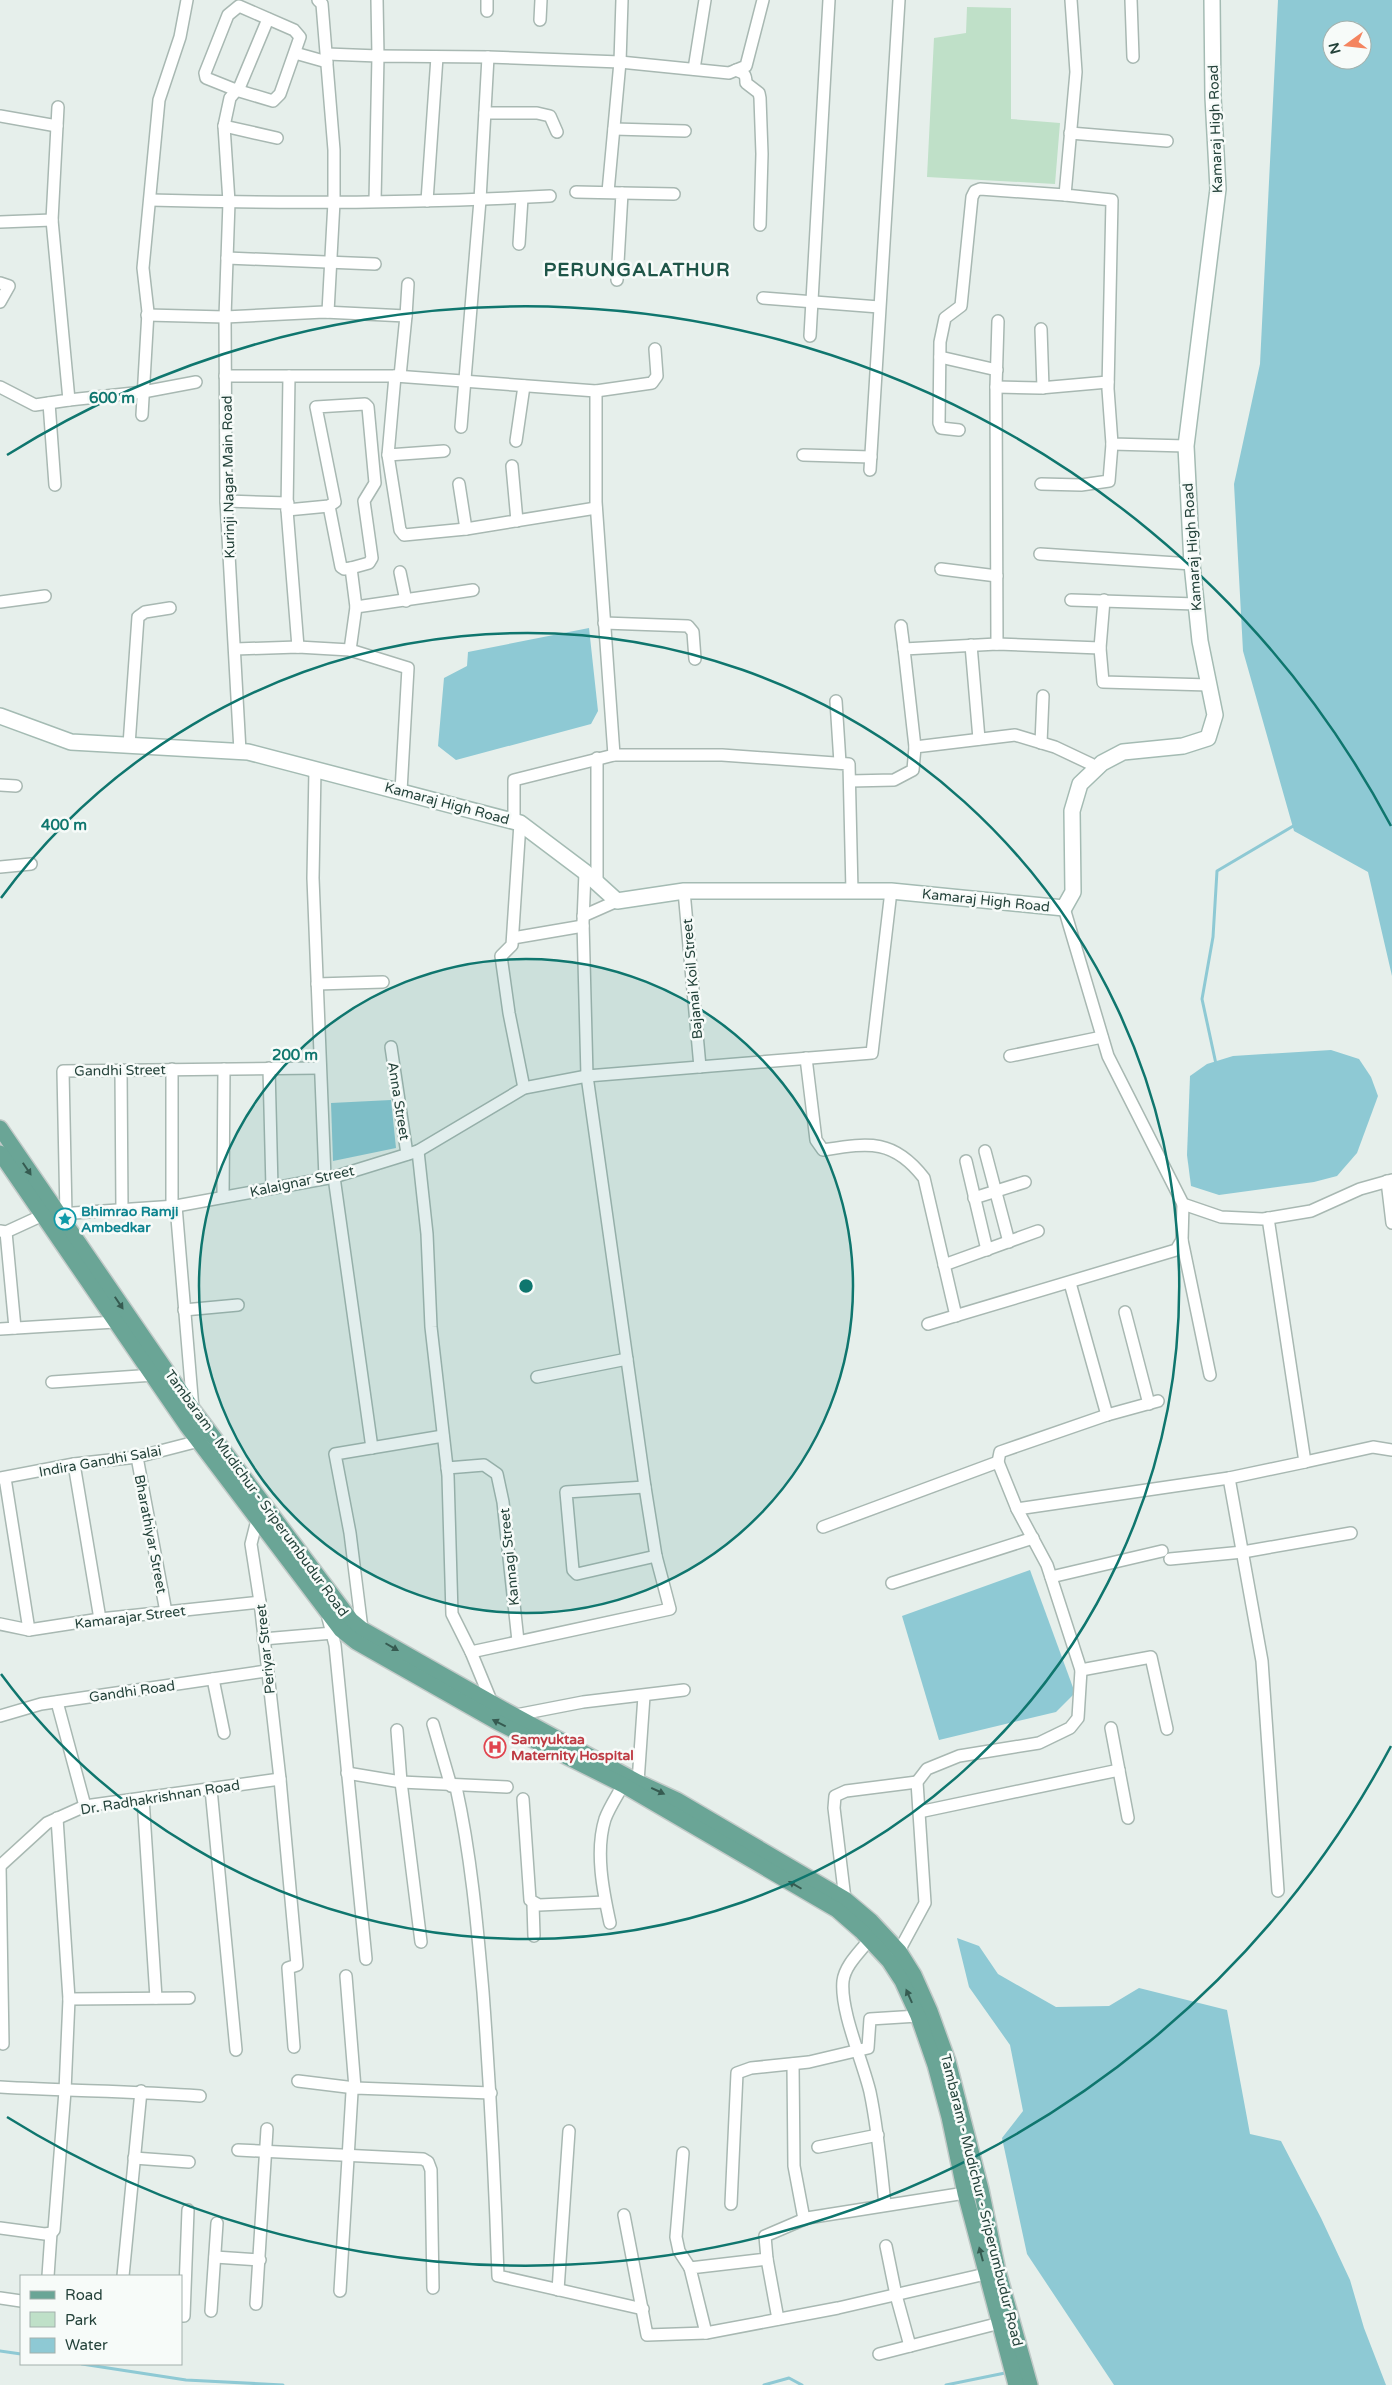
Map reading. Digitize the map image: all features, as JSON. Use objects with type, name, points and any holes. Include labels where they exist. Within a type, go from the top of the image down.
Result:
[{"type":"main road","name":"Tambaram - Mudichur - Sriperumbudur Road","points":[[0,1128],[62,1215],[194,1411],[205,1438]]},
{"type":"main road","name":"Tambaram - Mudichur - Sriperumbudur Road","points":[[1,1155],[115,1322],[154,1375],[205,1438],[262,1514],[351,1620],[362,1629],[516,1716],[631,1784],[837,1910],[869,1940],[894,1956],[914,1975],[930,2010],[948,2061],[981,2189],[1000,2323],[1030,2385]]},
{"type":"main road","points":[[43,1215],[62,1215]]},
{"type":"main road","name":"Tambaram - Mudichur - Sriperumbudur Road","points":[[262,1514],[326,1612],[341,1630],[356,1642],[497,1722],[631,1784],[677,1800],[845,1899],[871,1921],[894,1956],[902,1981],[918,2016],[935,2066],[949,2117],[965,2193],[992,2273],[1016,2358],[1016,2385]]},
{"type":"main road","points":[[1008,2385],[1016,2358]]},
{"type":"main road","points":[[1016,2358],[1038,2385]]},
{"type":"street","points":[[142,415],[147,315],[143,268],[160,100],[180,37],[187,0]]},
{"type":"street","points":[[318,0],[322,4],[334,150],[334,202],[328,312]]},
{"type":"street","points":[[375,201],[378,56],[377,0]]},
{"type":"street","points":[[540,20],[541,0]]},
{"type":"street","points":[[608,192],[620,62],[622,0]]},
{"type":"street","points":[[694,69],[705,0]]},
{"type":"street","points":[[295,53],[327,58],[378,56],[488,57],[620,62],[729,72],[746,66],[763,0]]},
{"type":"street","points":[[810,336],[829,0]]},
{"type":"street","points":[[870,470],[899,0]]},
{"type":"street","points":[[1064,195],[1076,72],[1071,0]]},
{"type":"street","points":[[1131,0],[1133,57]]},
{"type":"street","name":"Kamaraj High Road","points":[[0,716],[71,742],[240,751],[517,822],[585,872],[617,901],[684,891],[891,891],[1064,908],[1073,892],[1072,811],[1080,784],[1102,763],[1123,752],[1184,746],[1208,738],[1215,715],[1200,641],[1196,604],[1186,446],[1218,189],[1213,97],[1212,0]]},
{"type":"street","points":[[238,6],[268,19],[298,33],[299,43],[277,99],[273,101],[266,100],[209,80],[205,73],[228,15],[238,6]]},
{"type":"street","name":"Kurinji Nagar Main Road","points":[[240,751],[226,501],[225,317],[229,202],[224,126],[230,98],[240,86],[268,19]]},
{"type":"street","points":[[427,201],[437,57]]},
{"type":"street","points":[[461,427],[480,200],[488,57]]},
{"type":"street","points":[[736,70],[744,72],[746,83],[758,93],[760,98],[762,154],[760,225]]},
{"type":"street","points":[[58,107],[52,220],[69,400]]},
{"type":"street","points":[[485,113],[537,113],[550,116],[557,132]]},
{"type":"street","points":[[0,116],[57,126]]},
{"type":"street","points":[[224,126],[277,138]]},
{"type":"street","points":[[614,129],[685,131]]},
{"type":"street","points":[[1070,134],[1167,141]]},
{"type":"street","points":[[959,430],[946,430],[941,428],[939,423],[940,357],[945,318],[961,306],[972,197],[976,191],[985,189],[1112,200],[1108,382],[1112,444],[1109,481],[1081,485],[1041,484]]},
{"type":"street","points":[[576,192],[674,194]]},
{"type":"street","points":[[617,280],[622,193]]},
{"type":"street","points":[[150,200],[334,202],[480,200],[550,196]]},
{"type":"street","points":[[519,244],[522,198]]},
{"type":"street","points":[[0,222],[52,220]]},
{"type":"street","points":[[227,258],[374,264]]},
{"type":"street","points":[[0,282],[9,286],[0,302]]},
{"type":"street","points":[[408,284],[406,316],[388,455],[402,533],[406,536],[466,530],[596,508]]},
{"type":"street","points":[[763,298],[879,306]]},
{"type":"street","points":[[147,315],[225,317],[328,312],[406,316]]},
{"type":"street","points":[[997,644],[996,387],[998,322]]},
{"type":"street","points":[[1041,329],[1043,388]]},
{"type":"street","points":[[225,376],[398,376],[596,391],[652,383],[656,376],[656,349]]},
{"type":"street","points":[[940,357],[997,370]]},
{"type":"street","points":[[289,376],[288,506],[298,647]]},
{"type":"street","points":[[0,387],[35,405],[143,392],[196,382]]},
{"type":"street","points":[[996,387],[1043,388],[1108,382]]},
{"type":"street","points":[[516,441],[524,386]]},
{"type":"street","points":[[596,391],[596,508],[614,755]]},
{"type":"street","points":[[49,403],[55,485]]},
{"type":"street","points":[[226,501],[288,506],[329,506],[335,502],[315,410],[319,406],[365,404],[368,407],[375,483],[366,494],[364,509],[372,558],[368,563],[351,568],[344,569],[341,567],[329,506]]},
{"type":"street","points":[[1112,444],[1186,446]]},
{"type":"street","points":[[388,455],[444,451]]},
{"type":"street","points":[[803,455],[871,458]]},
{"type":"street","points":[[512,466],[517,520]]},
{"type":"street","points":[[459,484],[466,530]]},
{"type":"street","points":[[1040,554],[1192,564]]},
{"type":"street","points":[[350,650],[356,607],[351,568]]},
{"type":"street","points":[[941,569],[997,576]]},
{"type":"street","points":[[400,572],[406,601]]},
{"type":"street","points":[[356,607],[473,590]]},
{"type":"street","points":[[0,602],[45,596]]},
{"type":"street","points":[[1071,600],[1196,604]]},
{"type":"street","points":[[1104,600],[1100,648],[1103,682],[1208,685]]},
{"type":"street","points":[[129,745],[138,617],[145,612],[170,608]]},
{"type":"street","points":[[604,623],[688,626],[694,632],[695,659]]},
{"type":"street","points":[[850,781],[894,780],[913,770],[915,747],[901,626]]},
{"type":"street","points":[[904,649],[997,644],[1100,648]]},
{"type":"street","points":[[971,645],[980,738]]},
{"type":"street","points":[[235,649],[298,647],[350,650],[408,668],[401,791]]},
{"type":"street","points":[[1041,743],[1043,696]]},
{"type":"street","points":[[836,702],[840,763]]},
{"type":"street","points":[[915,747],[1015,735],[1041,743],[1091,764],[1095,769]]},
{"type":"street","points":[[524,1088],[509,1013],[501,956],[512,945],[513,938],[517,822],[514,780],[614,755],[722,755],[849,764],[852,891]]},
{"type":"street","points":[[597,758],[597,882]]},
{"type":"street","points":[[315,769],[313,878],[320,1068],[329,1178],[372,1448]]},
{"type":"street","points":[[0,785],[16,786]]},
{"type":"street","points":[[0,867],[31,864]]},
{"type":"street","points":[[471,1652],[670,1609],[656,1556],[644,1487],[628,1359],[587,1076],[583,921],[585,872]]},
{"type":"street","name":"Bajanai Koil Street","points":[[684,891],[700,1067]]},
{"type":"street","name":"Kalaignar Street","points":[[62,1215],[174,1206],[329,1178],[413,1152],[524,1088],[587,1076],[872,1053],[891,891]]},
{"type":"street","points":[[513,938],[583,921],[617,901]]},
{"type":"street","points":[[1064,908],[1108,1056],[1183,1204],[1182,1240],[1210,1376]]},
{"type":"street","points":[[317,984],[383,982]]},
{"type":"street","points":[[1010,1056],[1102,1037]]},
{"type":"street","name":"Anna Street","points":[[391,1047],[413,1152],[427,1234],[431,1327],[447,1468],[452,1614],[471,1652],[492,1703]]},
{"type":"street","points":[[806,1058],[816,1140],[819,1147],[823,1150],[860,1144],[876,1145],[911,1161],[924,1178],[956,1316]]},
{"type":"street","points":[[269,1068],[272,1188]]},
{"type":"street","name":"Gandhi Street","points":[[62,1215],[63,1071],[320,1068]]},
{"type":"street","points":[[172,1069],[174,1206],[194,1411]]},
{"type":"street","points":[[223,1197],[224,1069]]},
{"type":"street","points":[[121,1070],[122,1210]]},
{"type":"street","points":[[986,1151],[1009,1242]]},
{"type":"street","points":[[966,1161],[987,1250]]},
{"type":"street","points":[[1183,1204],[1221,1217],[1268,1218],[1311,1211],[1360,1189],[1389,1180],[1392,1223]]},
{"type":"street","points":[[974,1198],[1025,1182]]},
{"type":"street","points":[[15,1328],[3,1231],[43,1215]]},
{"type":"street","points":[[1268,1218],[1304,1462]]},
{"type":"street","points":[[944,1265],[1038,1231]]},
{"type":"street","points":[[928,1324],[1176,1250],[1182,1240]]},
{"type":"street","points":[[1070,1283],[1107,1415]]},
{"type":"street","points":[[184,1310],[238,1306]]},
{"type":"street","points":[[845,1899],[834,1808],[835,1796],[846,1791],[916,1782],[927,1769],[959,1756],[1039,1743],[1070,1728],[1078,1718],[1081,1670],[1050,1577],[1033,1538],[1017,1509],[998,1462],[1000,1452],[1107,1415],[1154,1403],[1125,1312]]},
{"type":"street","points":[[0,1329],[115,1322]]},
{"type":"street","points":[[537,1377],[628,1359]]},
{"type":"street","points":[[52,1382],[154,1375]]},
{"type":"street","points":[[362,1629],[350,1533],[335,1454],[443,1436]]},
{"type":"street","name":"Indira Gandhi Salai","points":[[2,1478],[74,1464],[137,1457],[205,1438]]},
{"type":"street","points":[[1017,1509],[1229,1478],[1373,1447],[1392,1450]]},
{"type":"street","name":"Bharathiyar Street","points":[[137,1457],[166,1612]]},
{"type":"street","points":[[823,1527],[998,1462]]},
{"type":"street","points":[[74,1464],[100,1619]]},
{"type":"street","name":"Kannagi Street","points":[[447,1468],[484,1465],[497,1474],[503,1502],[518,1641]]},
{"type":"street","points":[[2,1478],[29,1630]]},
{"type":"street","points":[[1229,1478],[1262,1662],[1278,1891]]},
{"type":"street","points":[[644,1487],[566,1492],[573,1570],[577,1574],[656,1556]]},
{"type":"street","name":"Periyar Street","points":[[262,1514],[251,1544],[260,1602],[266,1671],[280,1779],[297,1965],[288,1968],[294,2047]]},
{"type":"street","points":[[1050,1577],[1166,1555],[1243,1552],[1351,1533]]},
{"type":"street","points":[[892,1583],[1033,1538]]},
{"type":"street","name":"Kamarajar Street","points":[[0,1624],[29,1630],[100,1619],[260,1602]]},
{"type":"street","points":[[326,1612],[333,1633],[366,1959]]},
{"type":"street","points":[[263,1639],[333,1633]]},
{"type":"street","points":[[1081,1670],[1151,1657],[1166,1729]]},
{"type":"street","name":"Gandhi Road","points":[[0,1716],[41,1704],[266,1671]]},
{"type":"street","points":[[213,1679],[224,1733]]},
{"type":"street","points":[[516,1716],[583,1702],[684,1690]]},
{"type":"street","points":[[610,1922],[605,1902],[601,1853],[605,1819],[631,1784],[644,1696]]},
{"type":"street","points":[[57,1702],[85,1806]]},
{"type":"street","points":[[433,1724],[466,1834],[474,1885],[491,2092],[498,2276],[643,2309]]},
{"type":"street","points":[[1111,1728],[1128,1818]]},
{"type":"street","points":[[397,1730],[401,1782],[421,1942]]},
{"type":"street","points":[[918,1812],[1119,1770]]},
{"type":"street","points":[[347,1773],[401,1782],[453,1786],[507,1787]]},
{"type":"street","name":"Dr. Radhakrishnan Road","points":[[0,1866],[47,1823],[85,1806],[280,1779]]},
{"type":"street","points":[[894,1956],[925,1903],[916,1782]]},
{"type":"street","points":[[211,1789],[236,2050]]},
{"type":"street","points":[[144,1798],[156,1998]]},
{"type":"street","points":[[523,1799],[527,1889],[533,1904],[534,1936]]},
{"type":"street","points":[[48,2275],[51,2234],[54,2230],[65,2091],[69,1999],[57,1818]]},
{"type":"street","points":[[0,1866],[3,2044]]},
{"type":"street","points":[[533,1904],[605,1902]]},
{"type":"street","points":[[869,1940],[850,1964],[843,1981],[845,2002],[870,2090],[878,2135],[885,2206]]},
{"type":"street","points":[[340,2291],[352,2092],[355,2088],[346,1976]]},
{"type":"street","points":[[69,1999],[189,1998]]},
{"type":"street","points":[[731,2204],[737,2073],[751,2068],[793,2064],[868,2048],[870,2019],[918,2016]]},
{"type":"street","points":[[793,2064],[794,2166],[804,2219]]},
{"type":"street","points":[[298,2081],[355,2088],[491,2092]]},
{"type":"street","points":[[0,2087],[65,2091],[140,2091],[200,2096]]},
{"type":"street","points":[[123,2275],[140,2091]]},
{"type":"street","points":[[256,2304],[268,2129]]},
{"type":"street","points":[[558,2290],[569,2131]]},
{"type":"street","points":[[818,2147],[878,2135]]},
{"type":"street","points":[[238,2150],[348,2154],[423,2159],[428,2162],[431,2170],[433,2288]]},
{"type":"street","points":[[683,2153],[676,2237],[679,2252],[690,2268],[706,2333]]},
{"type":"street","points":[[134,2158],[189,2162]]},
{"type":"street","points":[[778,2319],[767,2259],[765,2236],[804,2219],[965,2193]]},
{"type":"street","points":[[182,2316],[184,2316],[188,2210]]},
{"type":"street","points":[[624,2215],[647,2335],[706,2333],[896,2295],[992,2273]]},
{"type":"street","points":[[211,2310],[217,2223]]},
{"type":"street","points":[[0,2228],[51,2234]]},
{"type":"street","points":[[886,2246],[896,2295],[910,2346]]},
{"type":"street","points":[[215,2257],[260,2260]]},
{"type":"street","points":[[690,2268],[767,2259]]},
{"type":"street","points":[[0,2298],[20,2300]]},
{"type":"street","points":[[879,2354],[1000,2323]]},
{"type":"green space","points":[[967,7],[1011,8],[1011,119],[1060,123],[1055,184],[927,177],[934,38],[966,33]]},
{"type":"water","points":[[1278,0],[1392,0],[1392,976],[1368,872],[1294,831],[1243,651],[1234,484],[1260,364]]},
{"type":"water","points":[[589,628],[598,711],[591,724],[456,760],[438,746],[444,678],[467,666],[468,652]]},
{"type":"water","points":[[1331,1050],[1359,1059],[1371,1077],[1378,1096],[1357,1153],[1337,1176],[1314,1182],[1219,1195],[1191,1186],[1187,1155],[1190,1076],[1207,1064],[1233,1056]]},
{"type":"water","points":[[391,1100],[396,1148],[333,1161],[331,1103]]},
{"type":"water","points":[[1030,1570],[1075,1693],[1056,1712],[939,1740],[902,1616]]},
{"type":"water","points":[[957,1938],[979,1946],[998,1974],[1056,2007],[1109,2006],[1139,1988],[1227,2010],[1250,2134],[1281,2141],[1321,2218],[1350,2280],[1364,2328],[1386,2385],[1114,2385],[1027,2254],[1002,2138],[1023,2111],[1010,2045],[969,1987]]},
{"type":"waterway","points":[[1216,1064],[1202,999],[1213,937],[1217,871],[1295,825]]},
{"type":"waterway","points":[[0,2351],[20,2354]]},
{"type":"waterway","points":[[88,2365],[186,2380],[283,2385]]},
{"type":"waterway","points":[[946,2385],[1005,2373]]},
{"type":"waterway","points":[[764,2385],[789,2378],[802,2385]]},
{"type":"place","name":"Bhimrao Ramji Ambedkar","points":[[65,1219]]},
{"type":"place","name":"Samyuktaa Maternity Hospital","points":[[495,1747]]},
{"type":"district","name":"PERUNGALATHUR","points":[[637,269]]}]
